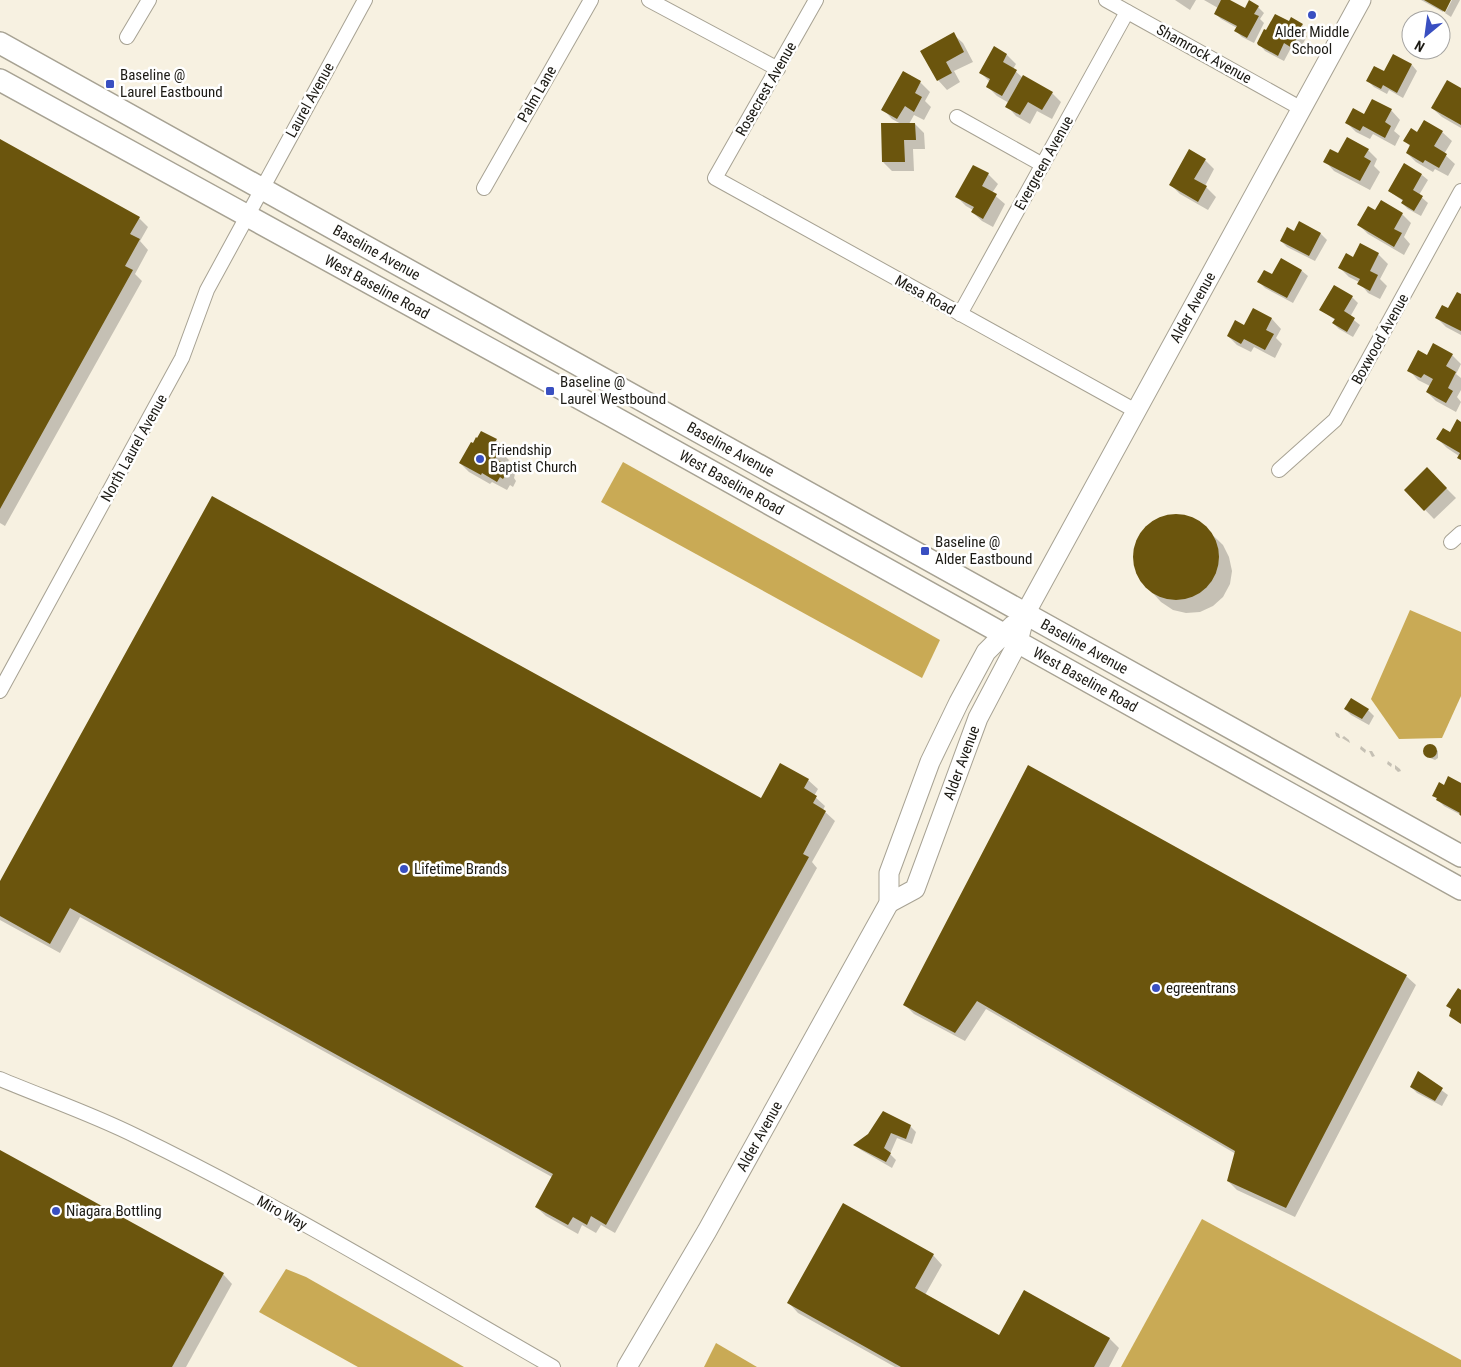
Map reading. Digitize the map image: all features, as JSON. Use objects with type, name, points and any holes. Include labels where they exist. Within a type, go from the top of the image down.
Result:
[{"type":"main road","name":"Alder Avenue","points":[[889,903],[915,889],[978,718],[1010,638],[1025,614],[1361,0]]},
{"type":"main road","name":"Baseline Avenue","points":[[0,43],[255,201],[1025,614],[1461,856]]},
{"type":"main road","name":"West Baseline Road","points":[[0,80],[255,201],[1010,638],[1461,890]]},
{"type":"main road","name":"Alder Avenue","points":[[628,1367],[707,1231],[889,903],[889,874],[930,762],[986,652],[1010,638]]},
{"type":"street","points":[[127,37],[149,0]]},
{"type":"street","name":"Laurel Avenue","points":[[255,201],[365,0]]},
{"type":"street","name":"Palm Lane","points":[[484,188],[591,0]]},
{"type":"street","points":[[649,0],[778,69]]},
{"type":"street","name":"Rosecrest Avenue","points":[[715,178],[816,0]]},
{"type":"street","name":"Shamrock Avenue","points":[[1106,0],[1302,108]]},
{"type":"street","name":"Evergreen Avenue","points":[[960,314],[1127,12]]},
{"type":"street","points":[[957,117],[1043,165]]},
{"type":"street","name":"Mesa Road","points":[[715,178],[1136,411]]},
{"type":"street","name":"Boxwood Avenue","points":[[1279,470],[1335,420],[1461,191]]},
{"type":"street","name":"North Laurel Avenue","points":[[0,692],[182,358],[207,290],[255,201]]},
{"type":"street","name":"Miro Way","points":[[0,1079],[101,1119],[169,1152],[295,1220],[553,1367]]},
{"type":"shaded area","points":[[623,462],[940,640],[922,678],[601,502]]},
{"type":"shaded area","points":[[1410,610],[1461,632],[1461,696],[1442,738],[1399,739],[1371,699]]},
{"type":"shaded area","points":[[1202,1219],[1461,1360],[1461,1367],[1121,1367]]},
{"type":"shaded area","points":[[286,1269],[306,1277],[464,1367],[358,1367],[259,1312]]},
{"type":"shaded area","points":[[716,1343],[757,1367],[704,1367]]},
{"type":"building","points":[[1221,0],[1230,0],[1245,8],[1249,0],[1259,6],[1254,14],[1259,16],[1247,38],[1234,31],[1237,26],[1214,14]]},
{"type":"building","points":[[1424,0],[1451,0],[1446,10],[1442,10]]},
{"type":"building","points":[[1275,14],[1289,21],[1291,17],[1303,24],[1292,48],[1284,43],[1278,56],[1257,43]]},
{"type":"building","points":[[954,32],[964,52],[946,62],[952,73],[937,81],[920,51]]},
{"type":"building","points":[[994,46],[1007,54],[1003,62],[1017,70],[1002,96],[986,87],[990,79],[979,73]]},
{"type":"building","points":[[1393,54],[1401,60],[1412,64],[1397,93],[1383,85],[1381,89],[1366,81],[1374,66],[1384,71]]},
{"type":"building","points":[[903,71],[921,81],[915,93],[922,97],[914,112],[905,106],[897,119],[881,110]]},
{"type":"building","points":[[1023,75],[1053,92],[1042,110],[1028,102],[1020,115],[1005,107]]},
{"type":"building","points":[[1447,80],[1461,88],[1461,125],[1431,108]]},
{"type":"building","points":[[1372,99],[1392,109],[1385,122],[1391,126],[1385,138],[1363,126],[1360,131],[1345,123],[1353,108],[1364,114]]},
{"type":"building","points":[[1424,120],[1443,131],[1434,146],[1447,154],[1439,168],[1425,160],[1423,163],[1406,153],[1410,145],[1403,141],[1411,128],[1417,132]]},
{"type":"building","points":[[881,123],[915,123],[916,140],[904,140],[905,162],[882,162]]},
{"type":"building","points":[[1347,137],[1369,149],[1364,157],[1371,161],[1360,181],[1323,162],[1330,149],[1338,153]]},
{"type":"building","points":[[0,139],[140,217],[130,234],[140,239],[125,266],[133,270],[0,509]]},
{"type":"building","points":[[1189,149],[1206,159],[1194,179],[1207,186],[1198,202],[1169,185]]},
{"type":"building","points":[[1404,163],[1422,174],[1413,190],[1423,196],[1414,211],[1401,203],[1403,200],[1388,191]]},
{"type":"building","points":[[973,165],[989,173],[982,186],[997,194],[983,219],[971,212],[974,207],[955,197]]},
{"type":"building","points":[[1381,200],[1403,213],[1394,229],[1402,233],[1394,247],[1357,225],[1368,206],[1375,210]]},
{"type":"building","points":[[1299,221],[1321,233],[1309,256],[1280,241],[1287,227],[1294,231]]},
{"type":"building","points":[[1360,243],[1379,253],[1370,271],[1378,275],[1370,291],[1357,284],[1360,279],[1338,268],[1346,253],[1353,257]]},
{"type":"building","points":[[1281,258],[1302,270],[1287,298],[1257,282],[1264,270],[1272,274]]},
{"type":"building","points":[[1334,285],[1353,296],[1344,311],[1355,318],[1347,332],[1332,323],[1335,319],[1319,310]]},
{"type":"building","points":[[1457,292],[1461,294],[1461,331],[1435,318],[1442,305],[1448,308]]},
{"type":"building","points":[[1253,308],[1272,318],[1266,330],[1274,334],[1265,350],[1244,339],[1241,344],[1227,336],[1235,320],[1244,325]]},
{"type":"building","points":[[1433,343],[1453,354],[1446,366],[1456,372],[1448,388],[1453,391],[1446,403],[1426,392],[1433,379],[1424,374],[1421,378],[1407,371],[1418,350],[1427,355]]},
{"type":"building","points":[[1457,419],[1461,422],[1461,460],[1457,458],[1460,453],[1436,439],[1443,428],[1450,432]]},
{"type":"building","points":[[481,431],[497,439],[491,449],[494,447],[500,450],[495,459],[507,464],[505,469],[508,471],[503,479],[500,477],[497,482],[459,463],[471,442],[473,443]]},
{"type":"building","points":[[1427,467],[1447,488],[1424,511],[1404,490]]},
{"type":"building","name":"Lifetime Brands","points":[[212,496],[761,798],[780,763],[809,779],[804,788],[817,796],[813,803],[826,811],[803,854],[809,857],[606,1225],[591,1216],[587,1225],[573,1217],[568,1225],[535,1207],[553,1174],[70,908],[50,944],[0,916],[0,881]]},
{"type":"building","points":[[1168,514],[1184,514],[1193,517],[1207,526],[1216,540],[1219,557],[1216,574],[1207,588],[1193,597],[1184,600],[1168,600],[1152,593],[1140,581],[1133,565],[1133,549],[1140,533],[1152,521]]},
{"type":"building","points":[[1351,698],[1369,709],[1362,719],[1344,709]]},
{"type":"building","points":[[1430,744],[1435,746],[1437,751],[1435,756],[1430,758],[1425,756],[1423,751],[1425,746]]},
{"type":"building","name":"egreentrans","points":[[1028,765],[1407,975],[1286,1208],[1227,1181],[1235,1151],[977,1001],[955,1033],[903,1005]]},
{"type":"building","points":[[1448,776],[1461,783],[1461,816],[1460,813],[1432,796],[1439,782],[1444,785]]},
{"type":"building","points":[[1458,988],[1461,990],[1461,1024],[1449,1016],[1451,1009],[1446,1006]]},
{"type":"building","points":[[1418,1071],[1443,1088],[1435,1101],[1410,1087]]},
{"type":"building","points":[[883,1111],[911,1125],[906,1139],[891,1133],[884,1148],[891,1153],[886,1162],[853,1145],[868,1134]]},
{"type":"building","name":"Niagara Bottling","points":[[0,1150],[224,1273],[172,1367],[0,1367]]},
{"type":"building","points":[[843,1203],[934,1254],[915,1288],[999,1335],[1024,1290],[1110,1338],[1094,1367],[901,1367],[787,1303]]},
{"type":"place","name":"Alder Middle School","points":[[1312,15]]},
{"type":"place","name":"Baseline @ Laurel Eastbound","points":[[110,84]]},
{"type":"place","name":"Baseline @ Laurel Westbound","points":[[550,391]]},
{"type":"place","name":"Friendship Baptist Church","points":[[480,459]]},
{"type":"place","name":"Baseline @ Alder Eastbound","points":[[925,551]]},
{"type":"place","name":"Lifetime Brands","points":[[404,869]]},
{"type":"place","name":"egreentrans","points":[[1156,988]]},
{"type":"place","name":"Niagara Bottling","points":[[56,1211]]}]
